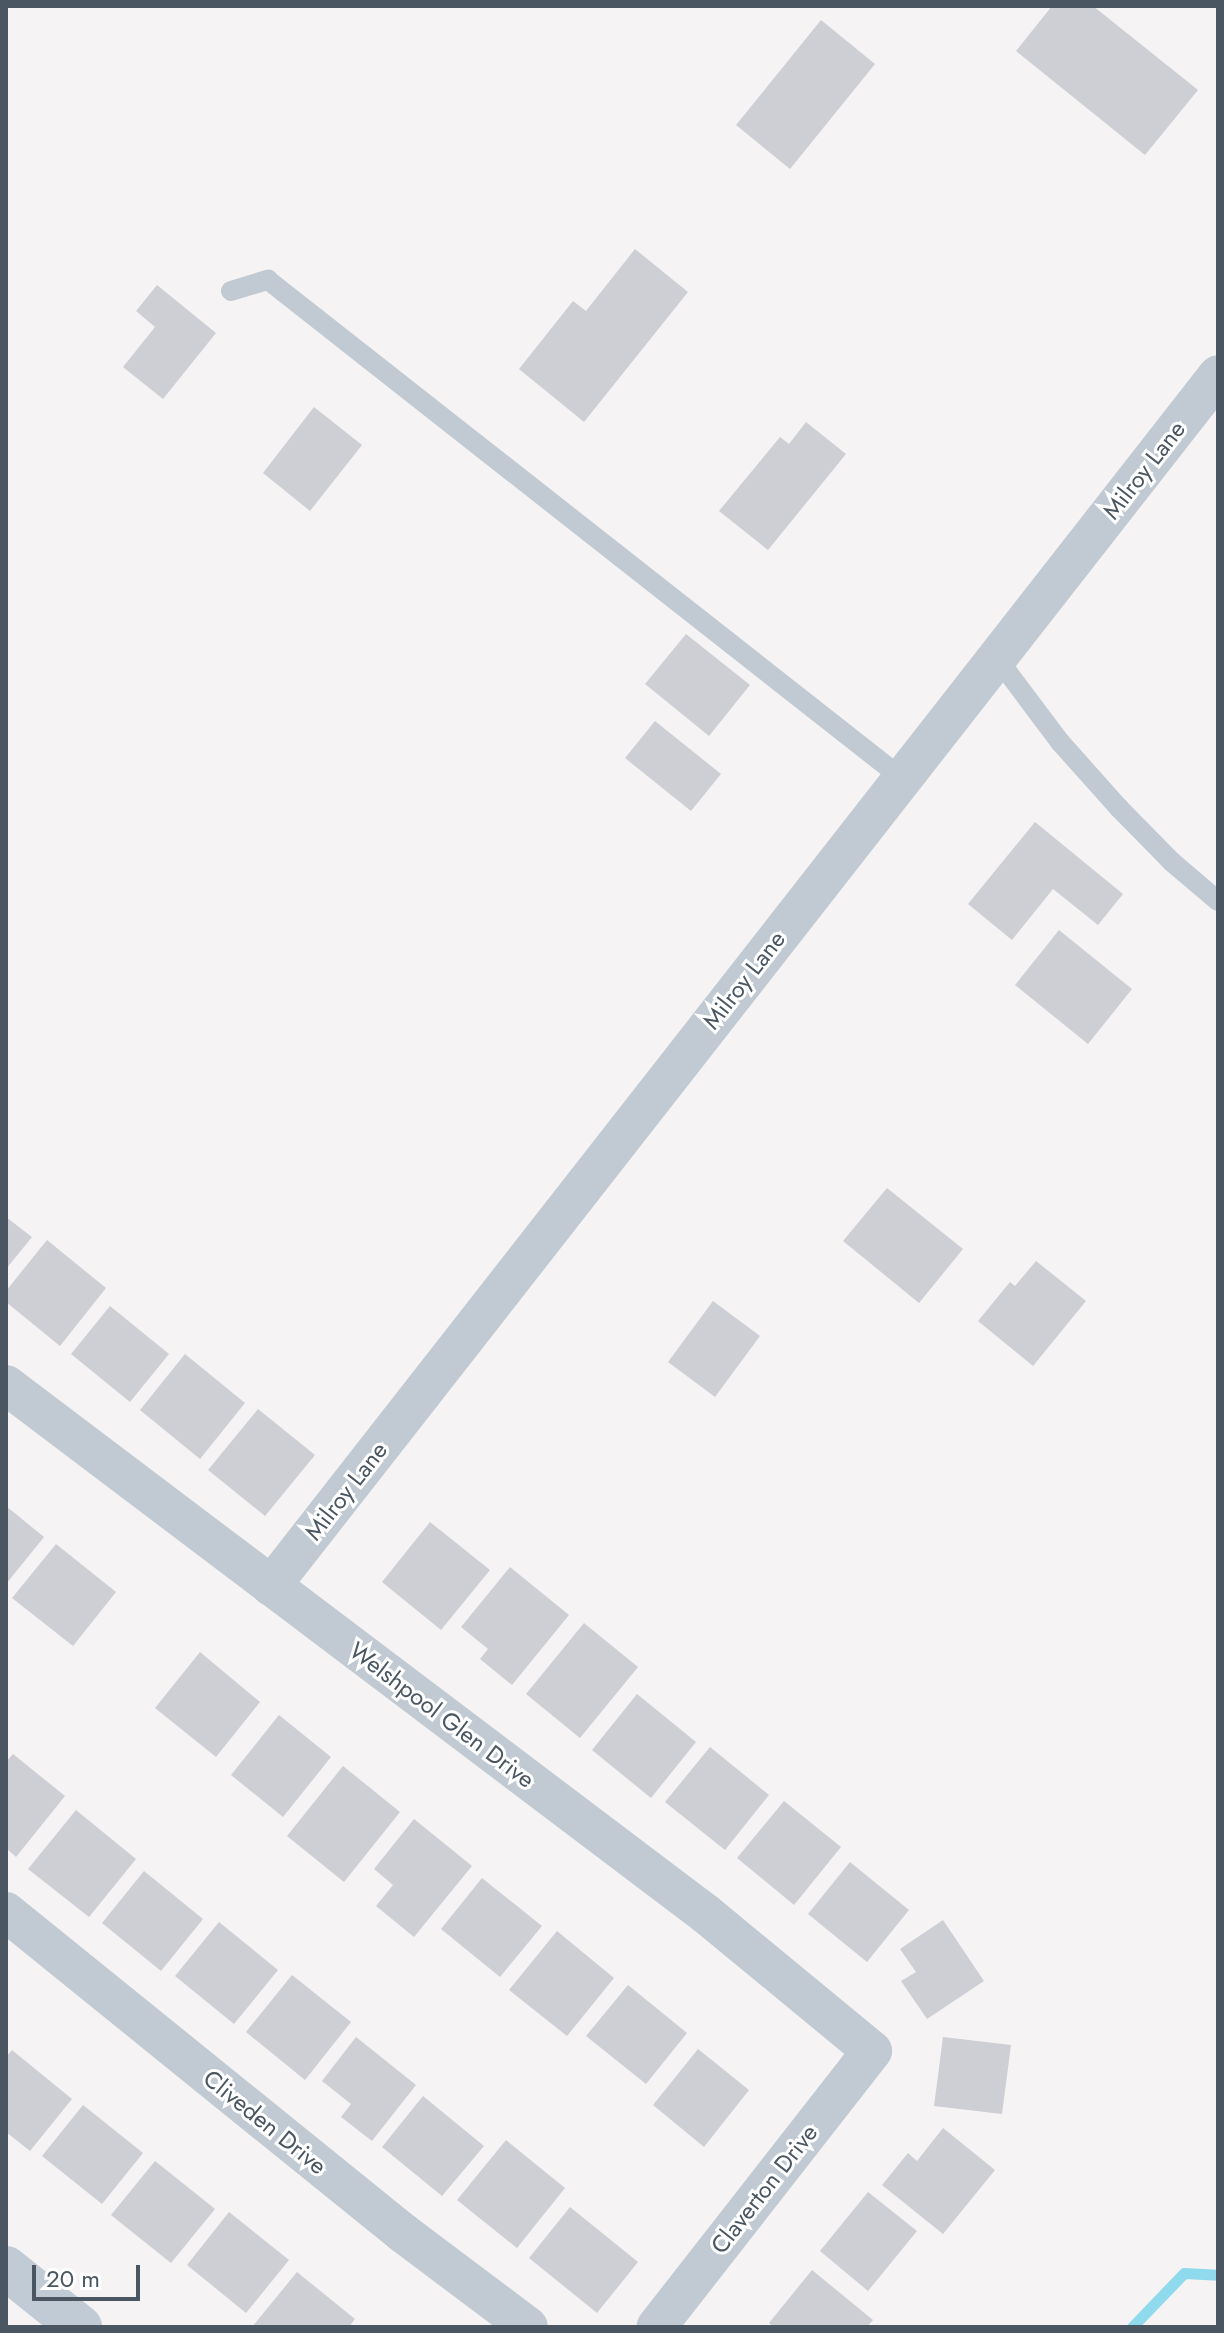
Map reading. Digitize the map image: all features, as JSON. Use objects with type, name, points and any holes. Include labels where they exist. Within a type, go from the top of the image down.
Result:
[{"type":"main road","points":[[6,2268],[80,2327]]},
{"type":"street","name":"Milroy Lane","points":[[271,1586],[1218,375]]},
{"type":"street","name":"Welshpool Glen Drive","points":[[6,1385],[706,1914],[872,2051]]},
{"type":"street","name":"Cliveden Drive","points":[[6,1912],[403,2233],[528,2327]]},
{"type":"street","name":"Claverton Drive","points":[[656,2327],[872,2051]]},
{"type":"lane","points":[[231,291],[268,280],[903,779]]},
{"type":"lane","points":[[997,658],[1060,742],[1119,808],[1172,862],[1218,901]]},
{"type":"building","points":[[1052,6],[1093,6],[1198,90],[1145,155],[1016,51]]},
{"type":"building","points":[[821,20],[875,64],[790,169],[736,125]]},
{"type":"building","points":[[635,249],[688,292],[584,422],[519,369],[573,301],[586,311]]},
{"type":"building","points":[[157,285],[216,333],[163,399],[123,367],[155,327],[136,311]]},
{"type":"building","points":[[314,407],[362,445],[310,511],[263,473]]},
{"type":"building","points":[[806,422],[846,454],[768,550],[719,511],[780,437],[789,444]]},
{"type":"building","points":[[686,634],[750,685],[709,736],[645,684]]},
{"type":"building","points":[[655,721],[721,774],[691,811],[625,758]]},
{"type":"building","points":[[1035,822],[1123,894],[1098,925],[1053,889],[1012,940],[968,904]]},
{"type":"building","points":[[1059,930],[1132,989],[1088,1044],[1015,985]]},
{"type":"building","points":[[887,1188],[963,1249],[919,1303],[843,1241]]},
{"type":"building","points":[[6,1217],[32,1237],[6,1269]]},
{"type":"building","points":[[47,1240],[106,1288],[60,1346],[6,1302],[6,1291]]},
{"type":"building","points":[[1036,1261],[1086,1301],[1033,1366],[978,1321],[1010,1282],[1015,1286]]},
{"type":"building","points":[[713,1301],[760,1336],[715,1397],[668,1362]]},
{"type":"building","points":[[110,1306],[169,1354],[130,1402],[71,1354]]},
{"type":"building","points":[[185,1354],[245,1403],[200,1459],[140,1410]]},
{"type":"building","points":[[258,1409],[315,1455],[265,1516],[208,1470]]},
{"type":"building","points":[[6,1506],[44,1537],[6,1584]]},
{"type":"building","points":[[430,1522],[490,1570],[441,1630],[382,1582]]},
{"type":"building","points":[[56,1544],[116,1592],[73,1646],[12,1598]]},
{"type":"building","points":[[510,1567],[569,1615],[512,1685],[480,1659],[488,1649],[461,1627]]},
{"type":"building","points":[[584,1623],[638,1667],[580,1738],[526,1694]]},
{"type":"building","points":[[200,1652],[260,1702],[216,1757],[155,1708]]},
{"type":"building","points":[[637,1694],[696,1742],[651,1798],[592,1750]]},
{"type":"building","points":[[279,1715],[331,1757],[283,1817],[231,1775]]},
{"type":"building","points":[[710,1747],[769,1795],[725,1850],[665,1802]]},
{"type":"building","points":[[13,1754],[65,1796],[16,1857],[6,1848],[6,1762]]},
{"type":"building","points":[[343,1766],[400,1812],[344,1882],[287,1836]]},
{"type":"building","points":[[784,1801],[841,1847],[794,1905],[737,1858]]},
{"type":"building","points":[[76,1810],[136,1859],[89,1917],[28,1869]]},
{"type":"building","points":[[414,1819],[472,1866],[414,1937],[376,1906],[393,1885],[374,1869]]},
{"type":"building","points":[[850,1862],[909,1910],[867,1962],[808,1914]]},
{"type":"building","points":[[144,1871],[203,1919],[161,1971],[102,1923]]},
{"type":"building","points":[[482,1878],[542,1926],[500,1977],[441,1929]]},
{"type":"building","points":[[943,1920],[984,1981],[927,2019],[901,1981],[916,1972],[900,1949]]},
{"type":"building","points":[[219,1922],[278,1970],[234,2024],[175,1976]]},
{"type":"building","points":[[557,1931],[614,1978],[567,2036],[509,1990]]},
{"type":"building","points":[[292,1975],[351,2022],[305,2080],[246,2032]]},
{"type":"building","points":[[628,1985],[687,2033],[646,2084],[586,2036]]},
{"type":"building","points":[[356,2037],[416,2085],[372,2141],[341,2117],[351,2104],[322,2081]]},
{"type":"building","points":[[943,2037],[1011,2045],[1002,2114],[934,2106]]},
{"type":"building","points":[[698,2049],[749,2090],[704,2147],[653,2105]]},
{"type":"building","points":[[12,2050],[72,2099],[30,2151],[6,2132],[6,2057]]},
{"type":"building","points":[[423,2096],[484,2146],[442,2196],[382,2147]]},
{"type":"building","points":[[83,2105],[143,2153],[102,2204],[42,2156]]},
{"type":"building","points":[[943,2128],[995,2170],[943,2234],[882,2185],[908,2153],[917,2161]]},
{"type":"building","points":[[506,2140],[565,2188],[517,2248],[457,2200]]},
{"type":"building","points":[[155,2161],[215,2209],[171,2263],[111,2215]]},
{"type":"building","points":[[868,2192],[917,2231],[868,2291],[820,2251]]},
{"type":"building","points":[[570,2207],[638,2262],[597,2313],[529,2258]]},
{"type":"building","points":[[229,2212],[289,2260],[246,2313],[187,2265]]},
{"type":"building","points":[[812,2270],[873,2320],[867,2327],[774,2327],[769,2323]]},
{"type":"building","points":[[297,2272],[355,2319],[349,2327],[252,2327]]},
{"type":"waterway","points":[[1132,2327],[1184,2273],[1218,2275]]}]
